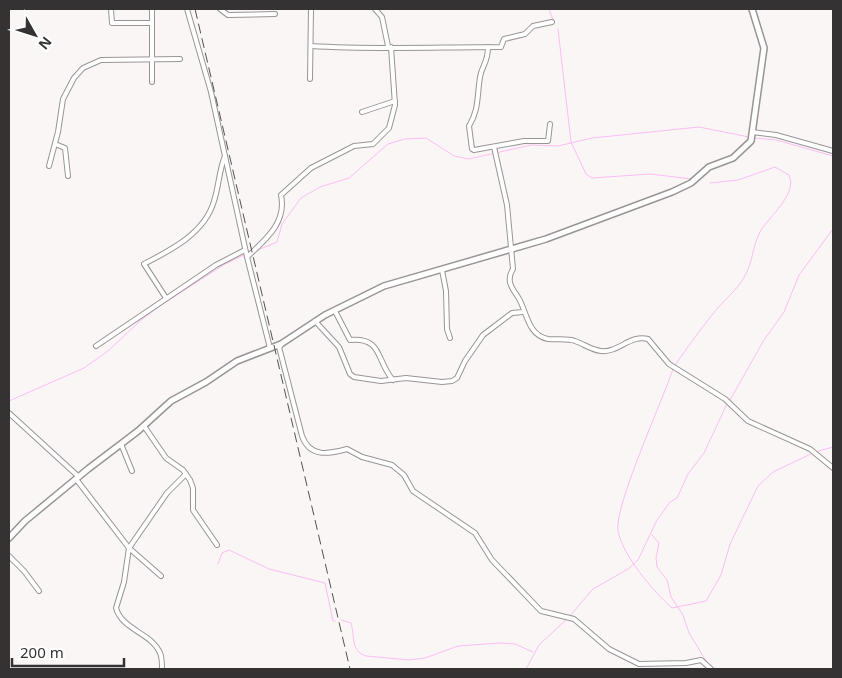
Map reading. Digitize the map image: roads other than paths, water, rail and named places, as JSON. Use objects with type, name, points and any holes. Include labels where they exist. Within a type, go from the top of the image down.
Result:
[{"type":"street","points":[[110,9],[112,23],[152,23]]},
{"type":"street","points":[[152,9],[152,82]]},
{"type":"street","points":[[187,9],[211,92],[245,250],[270,348]]},
{"type":"street","points":[[220,9],[228,15],[276,14]]},
{"type":"street","points":[[310,79],[311,9]]},
{"type":"street","points":[[247,257],[268,237],[280,220],[283,208],[280,195],[311,168],[337,153],[354,146],[374,144],[390,128],[395,101],[389,46],[382,17],[375,9]]},
{"type":"street","points":[[9,538],[25,521],[144,426],[171,401],[206,382],[232,364],[281,344],[315,321],[384,286],[554,236],[685,187],[709,167],[730,160],[751,141],[764,48],[752,9]]},
{"type":"street","points":[[311,46],[501,47],[504,39],[525,34],[533,26],[552,22]]},
{"type":"street","points":[[488,47],[488,60],[480,76],[475,119],[470,124],[469,131],[473,150],[524,141],[548,141],[550,124]]},
{"type":"street","points":[[49,166],[55,144],[62,99],[74,78],[83,68],[101,60],[180,59]]},
{"type":"street","points":[[362,112],[395,101]]},
{"type":"street","points":[[752,132],[776,135],[833,151]]},
{"type":"street","points":[[55,144],[65,148],[68,176]]},
{"type":"street","points":[[494,147],[506,200],[513,269],[510,274],[510,286],[519,299],[523,312],[540,336],[573,340],[599,351],[615,349],[635,339],[648,339],[669,364],[725,399],[748,421],[810,449],[833,468]]},
{"type":"street","points":[[166,298],[144,264],[184,242],[204,220],[214,200],[225,156]]},
{"type":"street","points":[[96,346],[166,298],[245,250]]},
{"type":"street","points":[[442,270],[446,291],[447,329],[450,338]]},
{"type":"street","points":[[335,311],[350,340],[362,339],[372,344],[393,380]]},
{"type":"street","points":[[315,321],[342,350],[352,376],[382,381],[406,378],[425,381],[455,380],[465,361],[484,335],[512,313],[523,312]]},
{"type":"street","points":[[281,344],[279,347],[302,436],[311,448],[328,455],[347,449],[362,457],[392,465],[404,475],[413,490],[479,536],[492,560],[539,609],[574,619],[609,649],[639,664],[686,663],[701,660],[705,661],[711,669]]},
{"type":"street","points":[[9,413],[78,478],[130,548],[161,576]]},
{"type":"street","points":[[144,426],[166,458],[186,474],[193,488],[193,510],[218,545]]},
{"type":"street","points":[[121,444],[132,471]]},
{"type":"street","points":[[162,669],[160,653],[143,634],[125,622],[116,610],[130,548],[167,493],[186,474]]},
{"type":"street","points":[[9,556],[24,571],[39,592]]},
{"type":"waterway","points":[[549,9],[553,20]]},
{"type":"waterway","points":[[558,29],[571,142],[586,174],[592,178],[650,174],[692,179]]},
{"type":"waterway","points":[[258,250],[277,242],[282,224],[301,198],[320,187],[349,178],[388,144],[405,139],[426,138],[454,156],[469,159],[531,145],[558,146],[592,138],[699,127],[749,137]]},
{"type":"waterway","points":[[754,138],[776,140],[833,156]]},
{"type":"waterway","points":[[675,365],[710,317],[743,279],[749,267],[760,232],[786,197],[790,190],[791,182],[789,175],[775,167],[738,180],[710,183]]},
{"type":"waterway","points":[[730,400],[764,340],[784,312],[799,275],[833,229]]},
{"type":"waterway","points":[[9,401],[84,368],[108,351],[158,307],[225,264],[244,255]]},
{"type":"waterway","points":[[673,369],[631,477],[619,518],[618,531],[632,562],[648,583],[672,608],[706,601],[721,575],[730,544],[758,486],[773,472],[813,453]]},
{"type":"waterway","points":[[526,669],[539,645],[569,617],[593,589],[628,569],[638,560],[657,520],[670,502],[677,498],[688,474],[704,453],[727,404]]},
{"type":"waterway","points":[[815,452],[833,447]]},
{"type":"waterway","points":[[652,535],[659,543],[656,558],[657,567],[667,580],[671,597],[683,615],[689,633],[708,664]]},
{"type":"waterway","points":[[218,564],[222,553],[229,550],[269,569],[325,583],[333,621],[335,621]]},
{"type":"waterway","points":[[341,620],[351,623],[355,647],[361,654],[366,656],[409,660],[425,658],[458,646],[499,643],[515,644],[533,652]]},
{"type":"railway","points":[[195,9],[350,669]]}]
